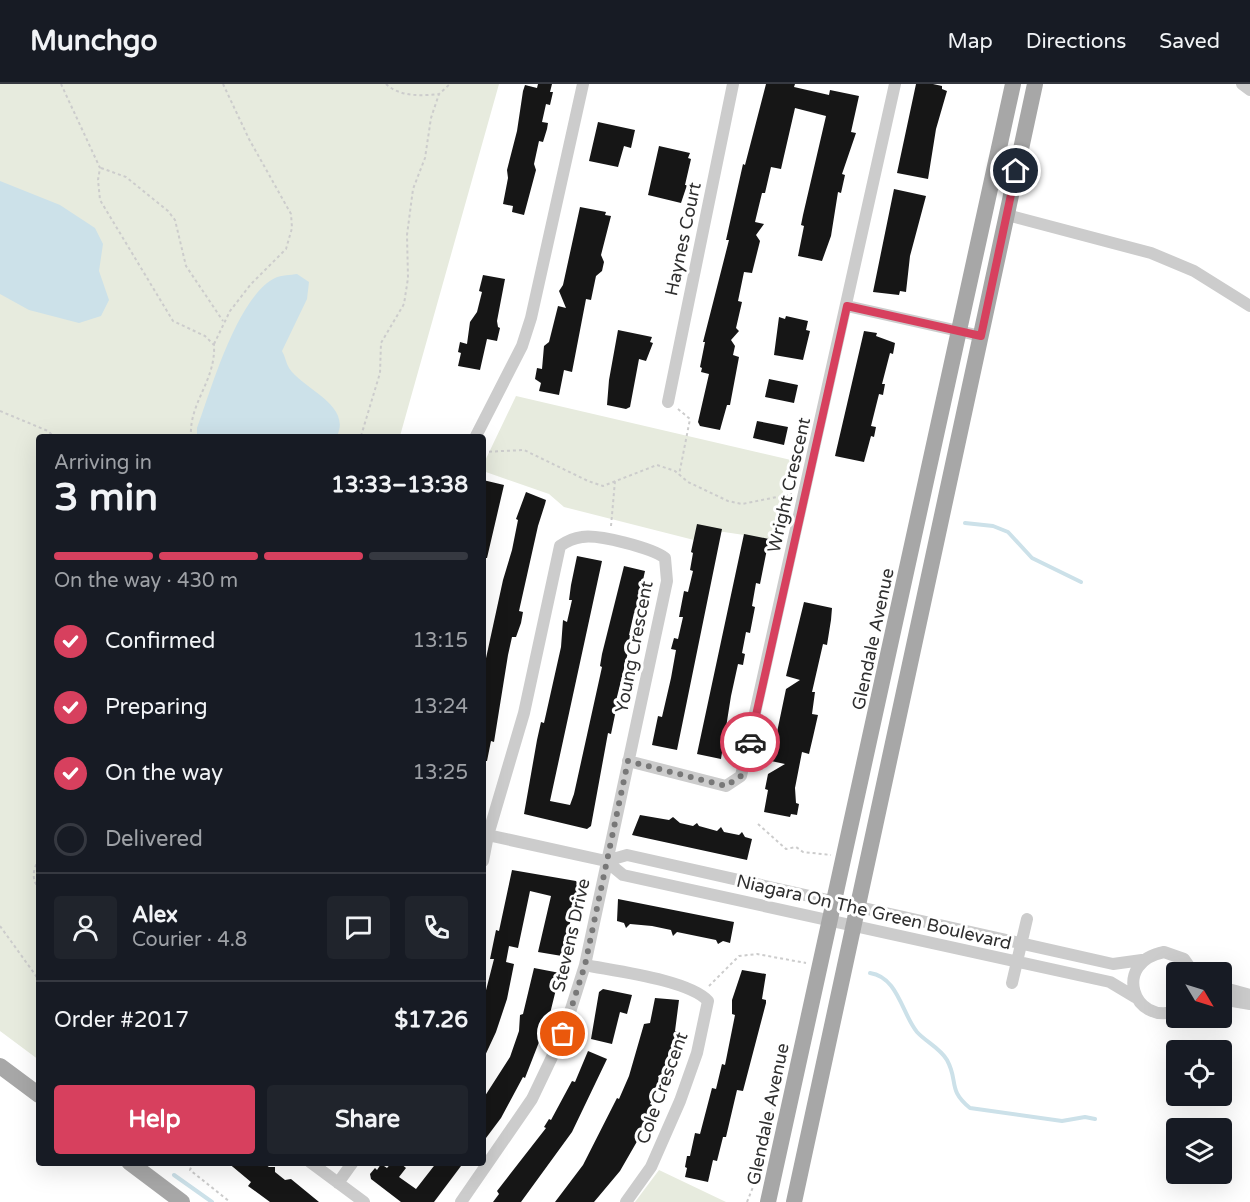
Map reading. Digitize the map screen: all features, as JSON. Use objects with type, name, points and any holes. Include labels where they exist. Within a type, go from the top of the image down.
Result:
[{"type":"main road","name":"Glendale Avenue","points":[[768,1202],[1013,84]]},
{"type":"main road","points":[[794,1202],[1035,84]]},
{"type":"main road","points":[[0,1066],[36,1093]]},
{"type":"main road","points":[[134,1166],[182,1202]]},
{"type":"street","points":[[477,434],[522,346],[531,318],[584,84]]},
{"type":"street","name":"Haynes Court","points":[[668,402],[733,84]]},
{"type":"street","name":"Wright Crescent","points":[[628,761],[726,786],[741,776],[895,84]]},
{"type":"street","points":[[1242,84],[1250,90]]},
{"type":"street","points":[[1006,215],[1151,253],[1194,271],[1250,306]]},
{"type":"street","points":[[847,306],[981,336]]},
{"type":"street","name":"Young Crescent","points":[[486,831],[524,713],[560,546],[570,539],[585,536],[642,546],[665,558],[667,581],[606,861]]},
{"type":"street","name":"Niagara On The Green Boulevard","points":[[486,834],[606,861],[623,875],[1110,982],[1135,997],[1152,1011],[1166,1013]]},
{"type":"street","name":"Niagara On The Green Boulevard","points":[[606,861],[627,855],[1113,964],[1142,960],[1164,952],[1186,962]]},
{"type":"street","name":"Stevens Drive","points":[[486,1166],[532,1099],[563,1034],[585,965],[606,861]]},
{"type":"street","points":[[1012,983],[1027,919]]},
{"type":"street","points":[[1135,997],[1133,977],[1142,960]]},
{"type":"street","points":[[585,965],[684,986],[701,993]]},
{"type":"street","points":[[1232,990],[1250,995]]},
{"type":"street","name":"Cole Crescent","points":[[626,1202],[651,1167],[697,1053],[708,1001],[701,993]]},
{"type":"street","points":[[1232,1001],[1250,1005]]},
{"type":"street","points":[[315,1166],[364,1202]]},
{"type":"street","points":[[338,1183],[350,1166]]},
{"type":"street","name":"Stevens Drive","points":[[461,1202],[486,1166]]},
{"type":"path","points":[[61,84],[100,168],[98,180],[100,200],[173,321],[205,336],[213,345]]},
{"type":"path","points":[[191,434],[195,411],[213,371],[213,345],[223,321],[251,284],[286,249],[292,228],[291,214],[249,139],[224,84]]},
{"type":"path","points":[[386,84],[404,93],[421,96],[439,94]]},
{"type":"path","points":[[362,434],[380,373],[381,343],[404,304],[408,278],[407,235],[413,189],[425,158],[431,118],[439,94],[450,84]]},
{"type":"path","points":[[100,168],[126,177],[168,211],[175,220],[186,266],[223,321]]},
{"type":"path","points":[[668,402],[690,419],[679,475]]},
{"type":"path","points":[[0,411],[50,434]]},
{"type":"path","points":[[486,452],[524,450],[603,486],[657,465],[728,501],[742,504],[806,492]]},
{"type":"path","points":[[609,541],[615,481]]},
{"type":"path","points":[[758,824],[786,849],[796,847],[803,852],[831,856]]},
{"type":"path","points":[[36,865],[33,871],[36,885]]},
{"type":"path","points":[[0,926],[36,976]]},
{"type":"path","points":[[701,993],[739,956],[757,954],[806,963]]},
{"type":"path","points":[[192,1166],[190,1170],[230,1202]]},
{"type":"shaded area","points":[[0,84],[499,84],[401,434],[36,434],[36,1058],[0,1031]]},
{"type":"shaded area","points":[[516,396],[791,460],[771,539],[704,529],[694,540],[564,507],[549,494],[486,472],[486,459]]},
{"type":"shaded area","points":[[659,1170],[726,1202],[635,1202]]},
{"type":"water","points":[[0,181],[60,205],[95,228],[103,244],[99,271],[109,300],[101,316],[79,323],[29,310],[0,294]]},
{"type":"water","points":[[297,274],[309,282],[307,299],[282,351],[289,368],[296,376],[332,406],[338,415],[340,425],[338,434],[197,434],[197,428],[218,369],[237,324],[261,288],[275,278]]},
{"type":"building","points":[[538,84],[552,84],[550,92],[553,92],[550,105],[546,104],[542,122],[548,123],[547,129],[543,142],[539,141],[534,164],[536,170],[524,215],[512,212],[513,206],[503,204],[508,178],[507,170],[517,131],[523,91],[525,85],[537,88]]},
{"type":"building","points":[[766,84],[795,84],[794,87],[829,95],[830,90],[859,96],[851,132],[856,133],[842,174],[845,175],[841,193],[838,192],[831,236],[822,261],[798,256],[804,226],[801,225],[826,116],[795,108],[781,169],[771,167],[755,222],[764,224],[756,235],[760,241],[752,273],[744,272],[738,301],[742,302],[736,328],[739,331],[731,340],[735,346],[733,355],[739,357],[730,405],[727,405],[720,430],[700,426],[698,422],[709,374],[701,372],[700,367],[705,342],[703,342],[729,240],[726,240],[743,164],[745,165]]},
{"type":"building","points":[[916,84],[942,86],[942,89],[947,91],[936,129],[928,179],[897,173]]},
{"type":"building","points":[[598,122],[635,130],[631,148],[624,146],[618,167],[589,161]]},
{"type":"building","points":[[659,146],[690,153],[688,158],[691,159],[685,185],[687,185],[681,203],[648,195]]},
{"type":"building","points":[[894,189],[926,196],[910,256],[906,292],[900,291],[899,295],[873,292]]},
{"type":"building","points":[[580,207],[606,212],[605,215],[611,216],[601,255],[604,262],[602,271],[596,276],[591,300],[586,299],[572,372],[564,370],[559,395],[539,391],[541,383],[535,379],[537,368],[542,369],[544,346],[549,342],[558,306],[566,308],[559,291],[563,285]]},
{"type":"building","points":[[483,275],[505,279],[497,321],[500,328],[497,341],[487,339],[480,370],[458,366],[461,353],[458,352],[460,342],[467,344],[470,322],[477,312],[482,292],[479,291]]},
{"type":"building","points":[[786,316],[808,321],[806,330],[810,331],[803,360],[774,355],[779,317],[785,319]]},
{"type":"building","points":[[618,330],[652,337],[650,342],[653,343],[646,361],[639,359],[630,407],[626,409],[607,405]]},
{"type":"building","points":[[864,331],[877,333],[876,336],[895,343],[882,384],[885,384],[883,395],[879,394],[871,426],[876,427],[874,437],[871,436],[864,462],[835,456]]},
{"type":"building","points":[[769,379],[798,385],[794,403],[765,397]]},
{"type":"building","points":[[757,421],[788,427],[784,445],[753,438]]},
{"type":"building","points":[[486,481],[504,485],[486,558]]},
{"type":"building","points":[[526,492],[546,500],[519,611],[523,612],[521,623],[516,637],[512,637],[508,655],[494,742],[491,741],[486,761],[486,658],[512,550],[518,520],[516,519]]},
{"type":"building","points":[[697,524],[722,529],[677,750],[652,745],[658,716],[662,717],[671,678],[676,650],[671,649],[674,638],[678,639],[683,617],[679,617],[684,591],[688,592],[693,571],[690,570],[693,553],[691,552]]},
{"type":"building","points":[[744,534],[769,539],[760,584],[756,583],[752,606],[755,607],[750,633],[746,632],[742,653],[745,654],[743,665],[738,664],[731,696],[721,759],[697,754]]},
{"type":"building","points":[[577,556],[602,561],[550,801],[570,805],[574,794],[602,667],[600,666],[602,654],[624,566],[645,571],[638,603],[641,603],[638,614],[634,613],[629,635],[632,636],[615,705],[617,705],[611,734],[608,733],[591,826],[587,829],[524,814],[537,740],[541,722],[544,723],[561,647],[563,620],[567,622],[572,600],[569,600]]},
{"type":"building","points":[[804,602],[832,608],[827,645],[823,644],[812,692],[815,692],[812,714],[818,715],[809,754],[802,752],[795,788],[796,803],[799,804],[797,815],[791,814],[790,817],[764,812],[768,790],[765,789],[768,774],[785,764],[771,761],[786,689],[800,680],[786,676]]},
{"type":"building","points":[[640,815],[669,820],[673,817],[680,823],[693,826],[697,823],[699,826],[717,831],[721,827],[724,832],[739,835],[742,832],[745,837],[752,839],[747,860],[632,835]]},
{"type":"building","points":[[512,870],[576,881],[579,886],[562,956],[538,952],[551,896],[530,891],[518,948],[509,946],[506,962],[514,964],[507,999],[486,1054],[486,990],[494,959],[490,959],[496,930],[499,931]]},
{"type":"building","points":[[618,899],[734,922],[730,943],[723,941],[718,944],[716,940],[677,932],[673,936],[671,930],[652,926],[630,924],[626,928],[624,923],[617,921]]},
{"type":"building","points":[[534,968],[560,973],[544,1038],[541,1037],[525,1078],[523,1077],[501,1118],[486,1138],[486,1094],[510,1057],[519,1031],[520,1015],[523,1014]]},
{"type":"building","points":[[742,970],[766,974],[762,999],[766,1000],[766,1003],[743,1091],[737,1090],[726,1137],[723,1137],[717,1161],[713,1160],[708,1182],[685,1177],[687,1168],[685,1167],[695,1133],[700,1134],[712,1088],[716,1089],[722,1064],[725,1065],[735,1015],[732,1014],[732,1000]]},
{"type":"building","points":[[603,989],[632,995],[627,1014],[620,1012],[612,1044],[591,1039],[599,992]]},
{"type":"building","points":[[655,998],[679,1000],[675,1031],[679,1032],[676,1043],[674,1042],[667,1071],[658,1076],[661,1085],[650,1104],[652,1105],[639,1138],[620,1171],[594,1202],[555,1202],[583,1165],[617,1098],[619,1099],[629,1076],[644,1024],[650,1023]]},
{"type":"building","points":[[588,1051],[607,1059],[572,1132],[521,1202],[493,1202],[499,1194],[497,1191],[546,1128],[544,1127],[549,1119],[551,1120],[572,1081],[575,1082]]},
{"type":"building","points":[[232,1166],[275,1167],[275,1172],[285,1180],[291,1179],[319,1202],[270,1202],[248,1186],[251,1182]]},
{"type":"building","points":[[380,1166],[384,1166],[387,1168],[404,1166],[406,1168],[399,1177],[416,1189],[434,1166],[461,1166],[434,1202],[401,1202],[371,1179],[370,1174],[375,1168],[377,1170]]},
{"type":"waterway","points":[[965,523],[993,526],[1008,532],[1032,558],[1081,582]]},
{"type":"waterway","points":[[870,973],[887,981],[917,1032],[947,1060],[958,1096],[970,1108],[1062,1121],[1085,1117],[1095,1119]]},
{"type":"waterway","points":[[174,1175],[212,1202]]},
{"type":"way so far","points":[[563,1034],[585,965],[628,761],[726,786],[741,776],[750,742]]},
{"type":"route","points":[[750,742],[847,306],[981,336],[1016,171]]}]
